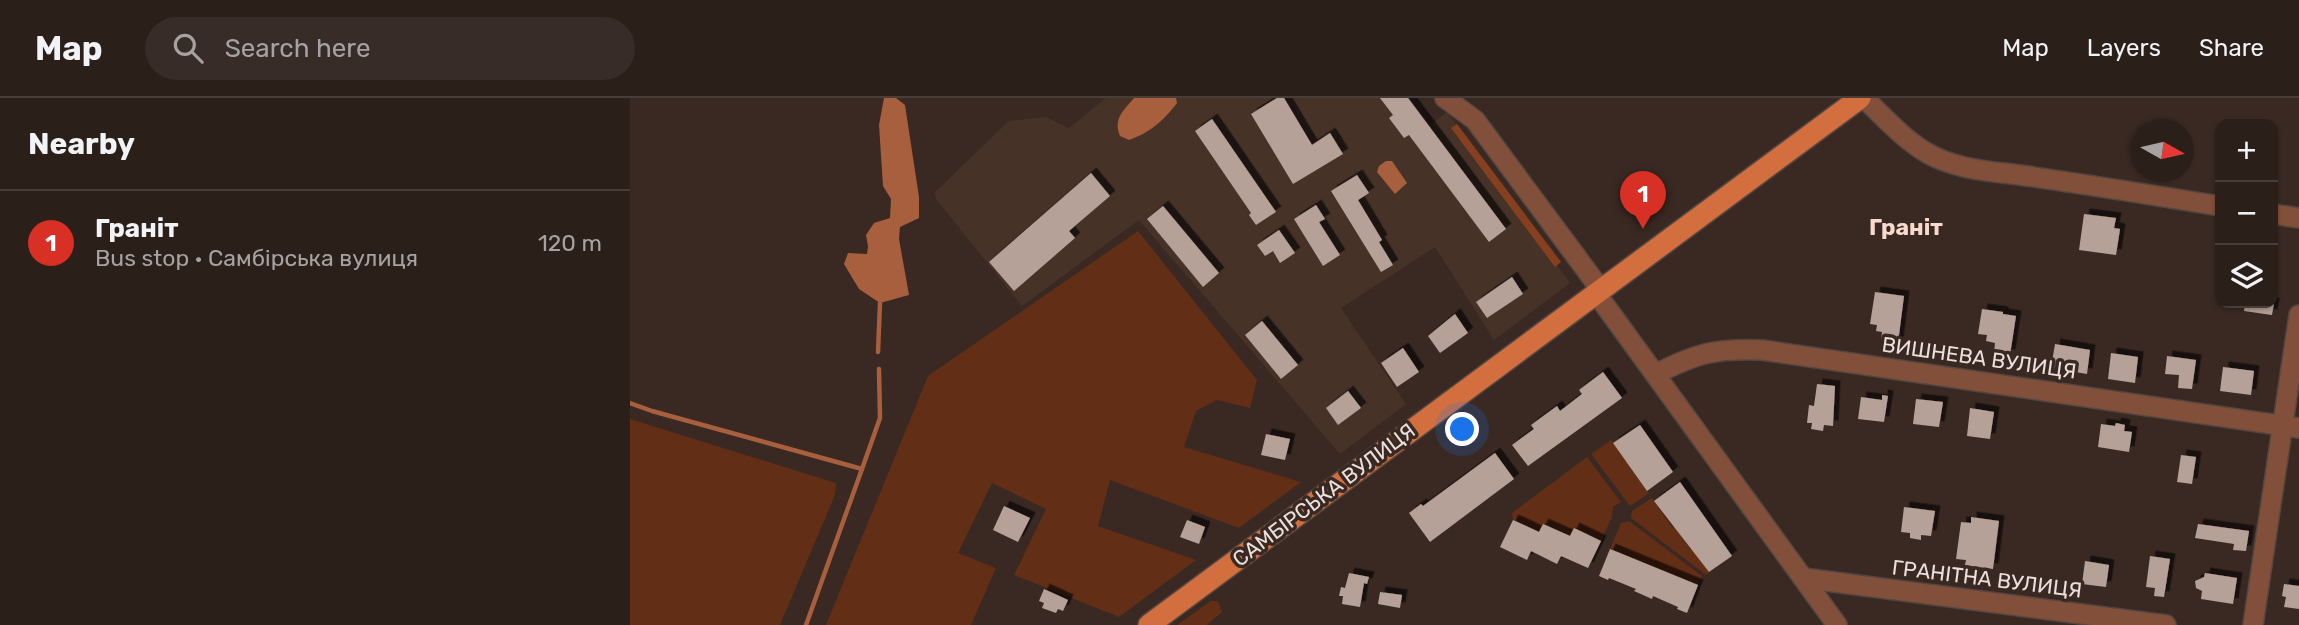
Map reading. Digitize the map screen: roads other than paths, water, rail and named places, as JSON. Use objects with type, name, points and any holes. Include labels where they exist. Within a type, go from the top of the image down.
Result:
[{"type":"main road","name":"САМБІРСЬКА ВУЛИЦЯ","points":[[1149,625],[1862,98]]},
{"type":"street","points":[[1445,98],[1475,120],[1837,625]]},
{"type":"street","points":[[1862,98],[1927,153],[1951,164],[1976,171],[2025,175],[2215,205]]},
{"type":"street","points":[[2278,215],[2299,218]]},
{"type":"street","points":[[2253,625],[2291,427],[2299,316]]},
{"type":"street","name":"ВИШНЕВА ВУЛИЦЯ","points":[[1656,374],[1689,357],[1710,351],[1762,350],[2291,427]]},
{"type":"street","name":"ГРАНІТНА ВУЛИЦЯ","points":[[1803,578],[2166,625]]},
{"type":"waterway","points":[[878,352],[880,303]]},
{"type":"waterway","points":[[862,469],[880,418],[879,369]]},
{"type":"waterway","points":[[630,403],[862,469],[806,625]]},
{"type":"place","name":"Граніт","points":[[1643,229]]},
{"type":"district","name":"Граніт","points":[[1906,227]]}]
